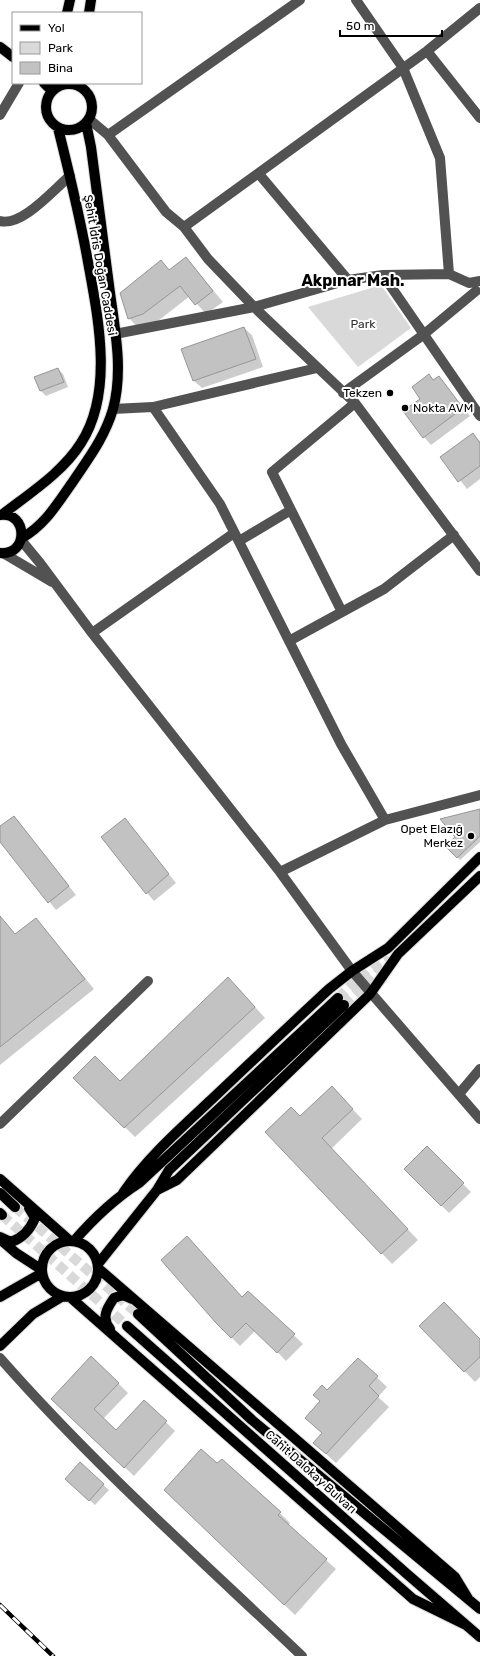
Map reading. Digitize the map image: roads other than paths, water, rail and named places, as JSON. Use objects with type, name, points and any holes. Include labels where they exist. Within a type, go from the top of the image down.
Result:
[{"type":"main road","points":[[66,12],[70,0]]},
{"type":"main road","points":[[0,47],[12,56]]},
{"type":"main road","points":[[1,553],[14,550],[22,539],[36,530],[48,518],[94,451],[113,409],[118,377],[115,334],[87,121],[92,107],[91,101],[82,86],[71,84],[57,87],[47,84]]},
{"type":"main road","points":[[57,87],[46,104],[46,111],[52,123],[58,128],[73,130],[87,121]]},
{"type":"main road","name":"Şehit İdris Doğan Caddesi","points":[[2,514],[73,455],[91,425],[95,411],[101,370],[99,330],[80,220],[58,128]]},
{"type":"main road","points":[[2,514],[9,515],[19,522],[22,528],[22,539]]},
{"type":"main road","points":[[123,1193],[135,1176],[156,1153],[329,989],[352,971],[388,948],[480,856]]},
{"type":"main road","points":[[157,1190],[177,1180],[370,994],[398,954],[480,876]]},
{"type":"main road","points":[[98,1266],[157,1190],[169,1170],[341,1002],[139,1183],[123,1193],[101,1211],[72,1240],[59,1242],[51,1247],[46,1254],[42,1271],[45,1282],[51,1290],[67,1296],[116,1337],[413,1599],[466,1625]]},
{"type":"main road","points":[[0,1179],[72,1240],[86,1245],[93,1252],[98,1266],[97,1278],[93,1286],[86,1292],[67,1296],[33,1314],[0,1346]]},
{"type":"main road","points":[[0,1194],[15,1207]]},
{"type":"main road","points":[[0,1238],[10,1242],[17,1240],[31,1228],[35,1218],[20,1197]]},
{"type":"main road","points":[[0,1238],[16,1253],[42,1271]]},
{"type":"main road","points":[[98,1266],[134,1300],[455,1577],[469,1600]]},
{"type":"main road","points":[[0,1298],[42,1271]]},
{"type":"main road","points":[[116,1337],[106,1324],[105,1315],[109,1305],[114,1298],[123,1295],[134,1300]]},
{"type":"main road","name":"Cahit Dalokay Bulvarı","points":[[138,1314],[252,1420],[480,1609]]},
{"type":"main road","name":"Cahit Dalokay Bulvarı","points":[[127,1326],[480,1637]]},
{"type":"street","points":[[108,135],[300,0]]},
{"type":"street","points":[[356,0],[403,68],[440,158],[449,274]]},
{"type":"street","points":[[184,227],[427,51],[480,8]]},
{"type":"street","points":[[427,51],[480,118]]},
{"type":"street","points":[[0,115],[19,84]]},
{"type":"street","points":[[87,121],[108,135],[166,212],[184,227],[208,259],[254,307],[355,403],[480,572]]},
{"type":"street","points":[[259,174],[348,280]]},
{"type":"street","points":[[0,221],[13,222],[23,217],[70,176]]},
{"type":"street","points":[[115,334],[254,307],[348,280],[383,275],[449,274],[469,283],[478,294],[343,393]]},
{"type":"street","points":[[383,275],[480,416]]},
{"type":"street","points":[[469,283],[480,281]]},
{"type":"street","points":[[113,409],[153,407],[317,368]]},
{"type":"street","points":[[342,612],[272,472],[355,403]]},
{"type":"street","points":[[153,407],[220,504],[340,744],[385,820]]},
{"type":"street","points":[[92,633],[237,537],[291,510]]},
{"type":"street","points":[[289,641],[384,589],[454,535]]},
{"type":"street","points":[[22,539],[92,633],[280,872],[370,994],[480,1119]]},
{"type":"street","points":[[1,553],[54,583]]},
{"type":"street","points":[[280,872],[385,820],[480,795]]},
{"type":"street","points":[[0,1124],[148,981]]},
{"type":"street","points":[[459,1094],[480,1069]]},
{"type":"street","points":[[0,1358],[39,1402],[206,1565],[302,1656]]},
{"type":"tunnel","points":[[338,998],[384,953]]},
{"type":"tunnel","points":[[344,1005],[391,959]]},
{"type":"tunnel","points":[[15,1207],[138,1314]]},
{"type":"tunnel","points":[[2,1215],[127,1326]]},
{"type":"railway","points":[[0,1605],[53,1656]]},
{"type":"place","name":"Tekzen","points":[[390,393]]},
{"type":"place","name":"Nokta AVM","points":[[405,408]]},
{"type":"place","name":"Opet Elazığ Merkez","points":[[471,836]]},
{"type":"district","name":"Akpınar Mah.","points":[[353,280]]},
{"type":"park label","name":"Park","points":[[363,324]]}]
